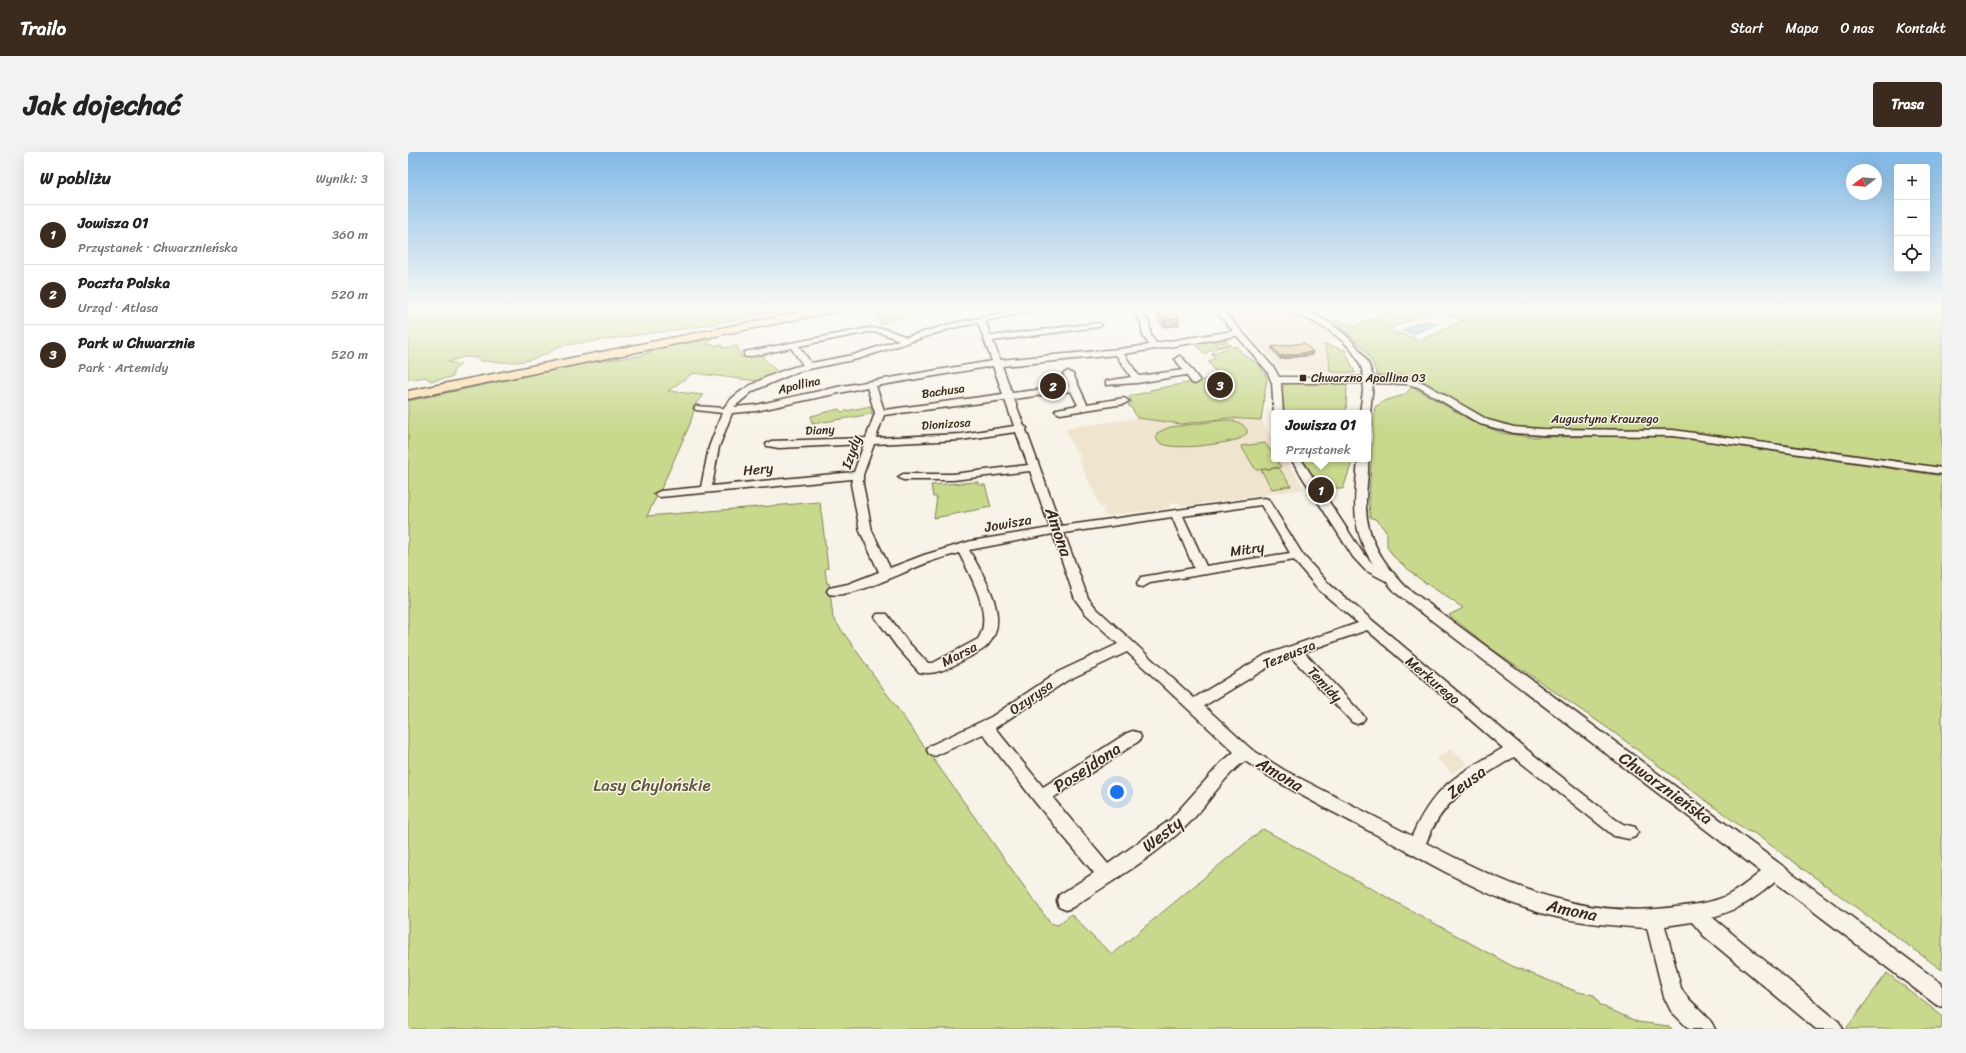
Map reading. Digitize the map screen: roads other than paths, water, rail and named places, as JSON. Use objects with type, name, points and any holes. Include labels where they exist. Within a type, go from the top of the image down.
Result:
[{"type":"highway","points":[[408,395],[624,349]]},
{"type":"highway","points":[[408,390],[609,352]]},
{"type":"street","points":[[747,354],[770,349]]},
{"type":"street","points":[[796,349],[808,366]]},
{"type":"street","points":[[706,489],[712,454],[728,411],[734,401],[750,389],[808,366],[855,357],[880,349]]},
{"type":"street","name":"Amona","points":[[992,349],[1022,428],[1082,599],[1091,611],[1245,753],[1278,775],[1480,880],[1547,906],[1599,916],[1653,919],[1696,914],[1729,904],[1745,895],[1776,871]]},
{"type":"street","name":"Apollina","points":[[699,408],[728,411],[762,407],[871,384],[997,363],[1120,352],[1137,349]]},
{"type":"street","points":[[1253,349],[1266,362],[1277,380],[1279,390],[1278,410]]},
{"type":"street","points":[[1355,349],[1363,360],[1368,380],[1365,410]]},
{"type":"street","points":[[1120,352],[1137,380]]},
{"type":"street","points":[[1179,359],[1195,381]]},
{"type":"street","points":[[1109,383],[1188,372]]},
{"type":"street","points":[[1068,374],[1084,408]]},
{"type":"street","name":"Augustyna Krauzego","points":[[1277,380],[1399,380],[1416,383],[1484,422],[1514,430],[1542,432],[1673,433],[1942,471]]},
{"type":"street","points":[[871,384],[880,413]]},
{"type":"street","name":"Bachusa","points":[[880,413],[1074,388]]},
{"type":"street","points":[[1060,411],[1124,401]]},
{"type":"street","name":"Izydy","points":[[880,413],[858,475],[857,484],[866,531],[887,575]]},
{"type":"street","name":"Dionizosa","points":[[871,441],[972,436],[1022,428]]},
{"type":"street","name":"Diany","points":[[771,444],[779,445],[871,441]]},
{"type":"street","name":"Chwarznieńska","points":[[1298,462],[1357,554],[1368,567],[1391,579]]},
{"type":"street","name":"Chwarznieńska","points":[[1363,462],[1360,514],[1368,543],[1375,557],[1391,579],[1412,599],[1942,997]]},
{"type":"street","points":[[903,477],[928,479],[982,475],[1035,467]]},
{"type":"street","name":"Hery","points":[[660,494],[858,475]]},
{"type":"street","name":"Jowisza","points":[[834,591],[851,588],[928,558],[962,548],[1058,530],[1264,501]]},
{"type":"street","name":"Merkurego","points":[[1264,501],[1297,556],[1312,577],[1515,749],[1609,824],[1620,831],[1629,832]]},
{"type":"street","points":[[1176,514],[1201,570]]},
{"type":"street","name":"Marsa","points":[[882,617],[924,668],[928,669],[939,666],[983,642],[990,630],[991,624],[985,594],[962,548]]},
{"type":"street","name":"Mitry","points":[[1143,583],[1146,580],[1201,570],[1255,564],[1297,556]]},
{"type":"street","name":"Tezeusza","points":[[1194,705],[1270,659],[1368,625]]},
{"type":"street","name":"Ozyrysa","points":[[935,750],[986,726],[1011,712],[1063,676],[1129,645]]},
{"type":"street","name":"Temidy","points":[[1293,650],[1357,718]]},
{"type":"street","name":"Posejdona","points":[[986,726],[992,737],[1106,874]]},
{"type":"street","name":"Posejdona","points":[[1041,797],[1133,737]]},
{"type":"street","name":"Zeusa","points":[[1416,847],[1420,837],[1443,797],[1454,788],[1515,749]]},
{"type":"street","name":"Westy","points":[[1066,901],[1177,825],[1235,759],[1245,753]]},
{"type":"street","points":[[1696,914],[1711,930],[1832,1029]]},
{"type":"street","points":[[1653,919],[1659,935],[1671,990],[1678,1004],[1704,1029]]},
{"type":"place","name":"Chwarzno Apollina 03","points":[[1303,378]]},
{"type":"place","name":"Park w Chwarznie","points":[[1220,385]]},
{"type":"place","name":"Poczta Polska","points":[[1053,386]]},
{"type":"place","name":"Jowisza 01","points":[[1321,490]]},
{"type":"park label","name":"Lasy Chylońskie","points":[[652,785]]}]
